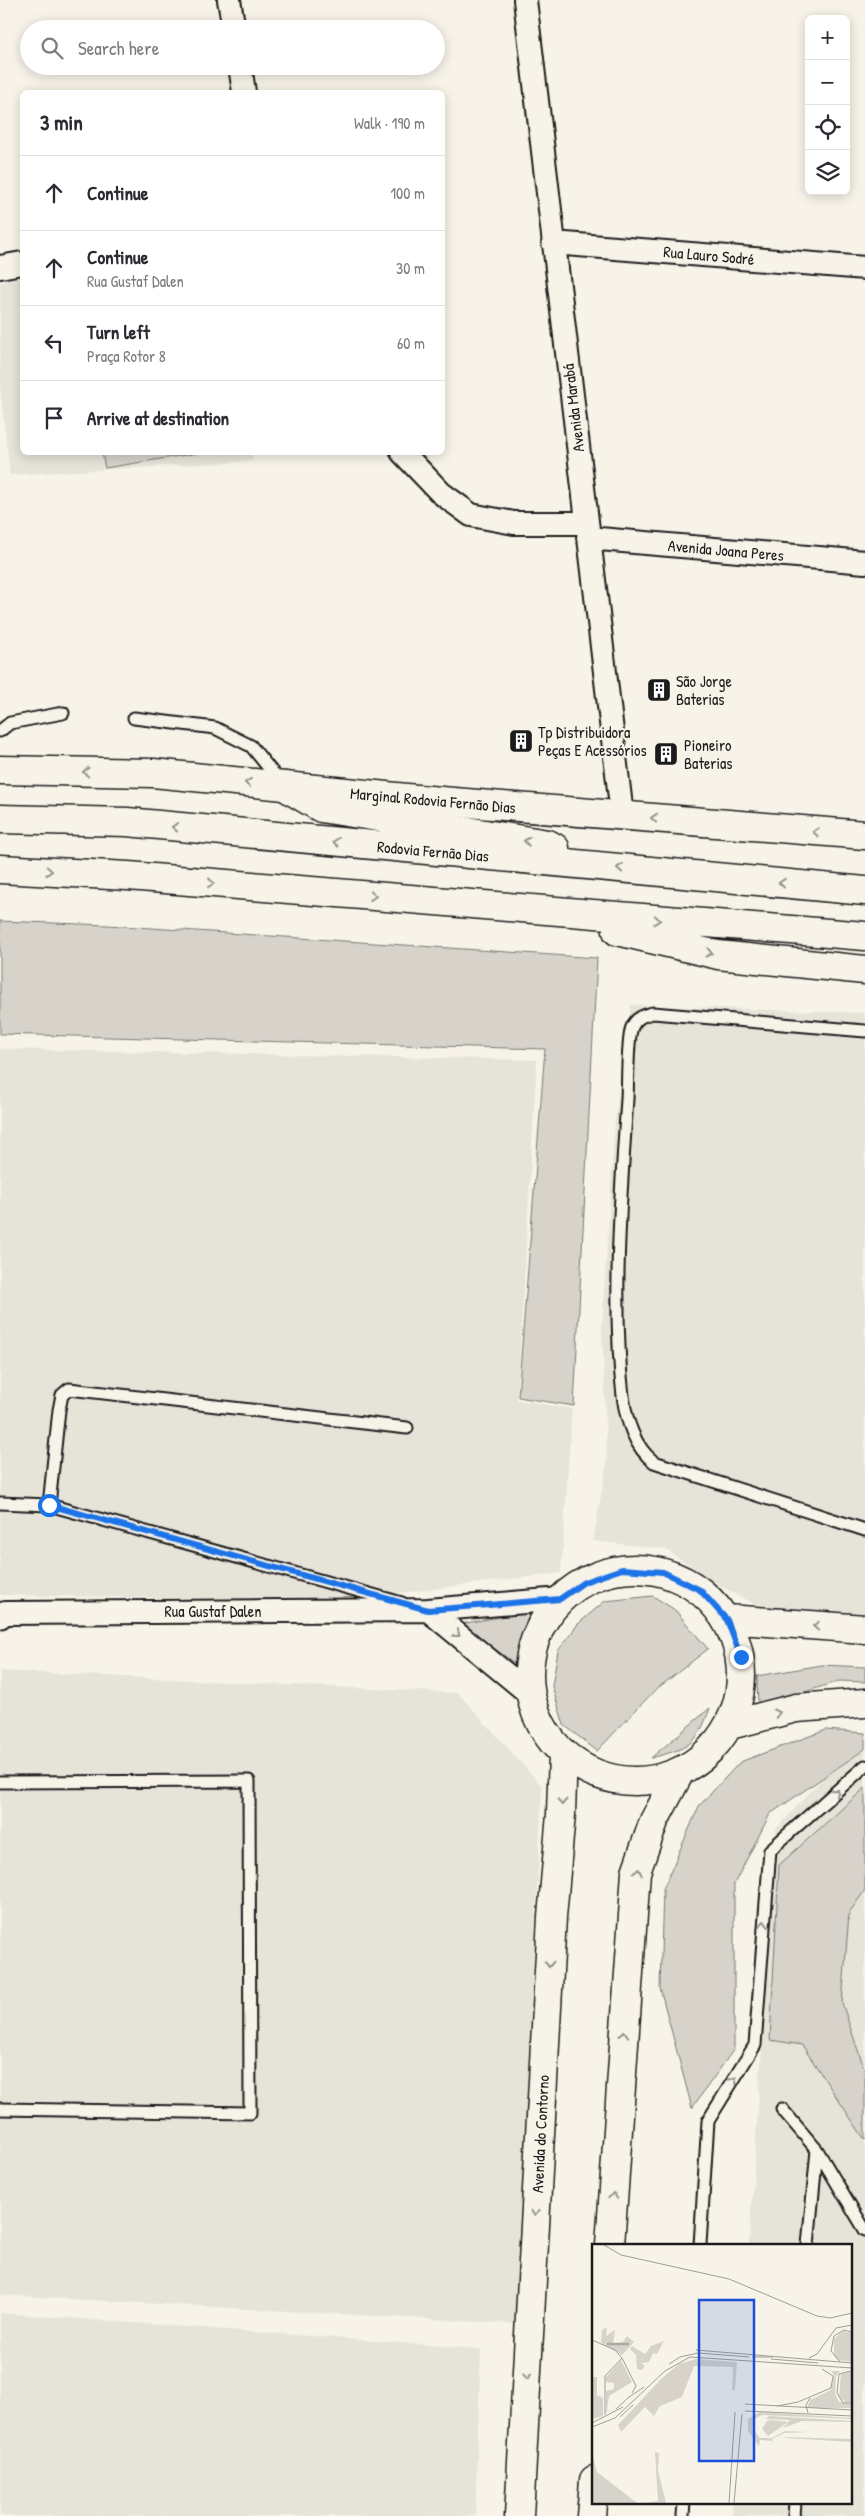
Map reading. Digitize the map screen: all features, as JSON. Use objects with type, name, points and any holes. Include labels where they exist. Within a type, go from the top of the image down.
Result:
[{"type":"main road","name":"Marginal Rodovia Fernão Dias","points":[[0,770],[153,774],[622,816],[865,835]]},
{"type":"main road","points":[[284,786],[321,808],[548,844],[587,865]]},
{"type":"main road","name":"Rodovia Fernão Dias","points":[[0,819],[127,822],[831,888],[865,889]]},
{"type":"main road","points":[[0,869],[128,876],[865,936]]},
{"type":"main road","points":[[525,909],[718,955],[865,970]]},
{"type":"main road","points":[[622,1569],[663,1572],[700,1590],[727,1620],[741,1657],[741,1692],[730,1725],[709,1752],[680,1772],[639,1781],[598,1775],[563,1753],[549,1737],[530,1694],[532,1648],[545,1613],[560,1599],[584,1582],[622,1569]]},
{"type":"main road","points":[[727,1620],[865,1629]]},
{"type":"main road","points":[[730,1725],[796,1708],[865,1703]]},
{"type":"main road","name":"Avenida do Contorno","points":[[519,2516],[551,1927],[561,1814],[563,1753]]},
{"type":"main road","points":[[610,2244],[636,1872],[654,1821],[680,1772]]},
{"type":"street","points":[[229,0],[232,20]]},
{"type":"street","name":"Avenida Marabá","points":[[525,0],[622,816]]},
{"type":"street","points":[[241,75],[244,90]]},
{"type":"street","name":"Rua Lauro Sodré","points":[[553,243],[865,268]]},
{"type":"street","points":[[0,267],[20,264]]},
{"type":"street","name":"Avenida Joana Peres","points":[[405,455],[441,493],[470,515],[514,523],[865,562]]},
{"type":"street","name":"Rua Gustaf Dalen","points":[[2,1614],[428,1610],[560,1599]]},
{"type":"street","points":[[428,1610],[530,1694]]},
{"type":"lane","points":[[0,731],[10,723],[63,714]]},
{"type":"lane","points":[[134,718],[214,728],[251,746],[284,786]]},
{"type":"lane","points":[[865,1031],[653,1013],[642,1015],[636,1021],[631,1028],[618,1290],[623,1398],[636,1445],[645,1456],[654,1462],[865,1530]]},
{"type":"lane","points":[[49,1505],[59,1410],[62,1395],[69,1389],[406,1428]]},
{"type":"lane","points":[[0,1503],[49,1505],[428,1610]]},
{"type":"lane","points":[[700,2244],[708,2121],[756,2045],[770,1850],[865,1766]]},
{"type":"lane","points":[[0,1782],[249,1781],[250,2113],[0,2109]]},
{"type":"lane","points":[[782,2109],[817,2150],[865,2230]]},
{"type":"lane","points":[[808,2244],[817,2150]]},
{"type":"shaded area","points":[[20,278],[20,455],[252,455],[253,461],[10,475],[0,388],[0,282]]},
{"type":"shaded area","points":[[103,455],[186,455],[105,468]]},
{"type":"shaded area","points":[[0,921],[107,925],[597,958],[574,1406],[518,1397],[545,1049],[0,1034]]},
{"type":"shaded area","points":[[631,1005],[865,1013],[865,1618],[769,1612],[724,1588],[665,1549],[593,1541],[607,1462],[602,1326],[615,1121]]},
{"type":"shaded area","points":[[0,1049],[537,1060],[517,1400],[572,1409],[561,1573],[336,1601],[0,1595]]},
{"type":"shaded area","points":[[653,1596],[675,1610],[708,1649],[654,1691],[597,1751],[564,1725],[552,1686],[558,1651],[578,1624],[605,1601]]},
{"type":"shaded area","points":[[529,1612],[523,1669],[460,1624]]},
{"type":"shaded area","points":[[822,1665],[865,1667],[865,1682],[839,1681],[758,1707],[757,1676]]},
{"type":"shaded area","points":[[0,1671],[458,1693],[542,1786],[516,2324],[0,2295]]},
{"type":"shaded area","points":[[710,1708],[701,1730],[690,1744],[651,1758]]},
{"type":"shaded area","points":[[826,1730],[865,1733],[865,1749],[770,1814],[734,1884],[734,2049],[692,2108],[660,1988],[663,1889],[699,1806],[740,1762]]},
{"type":"shaded area","points":[[865,1733],[865,2516],[732,2516],[733,2504],[852,2504],[852,2244],[749,2244],[776,1829]]},
{"type":"shaded area","points":[[865,1788],[865,1890],[849,1913],[842,2003],[865,2071],[865,2140],[802,2045],[770,2040],[779,1865]]},
{"type":"shaded area","points":[[0,2313],[481,2349],[475,2516],[0,2516]]},
{"type":"place","name":"São Jorge Baterias","points":[[659,690]]},
{"type":"place","name":"Tp Distribuidora Peças E Acessórios","points":[[521,741]]},
{"type":"place","name":"Pioneiro Baterias","points":[[666,754]]},
{"type":"route","points":[[49,1505],[428,1610],[560,1599],[584,1582],[622,1569],[663,1572],[700,1590],[727,1620],[741,1657]]}]
